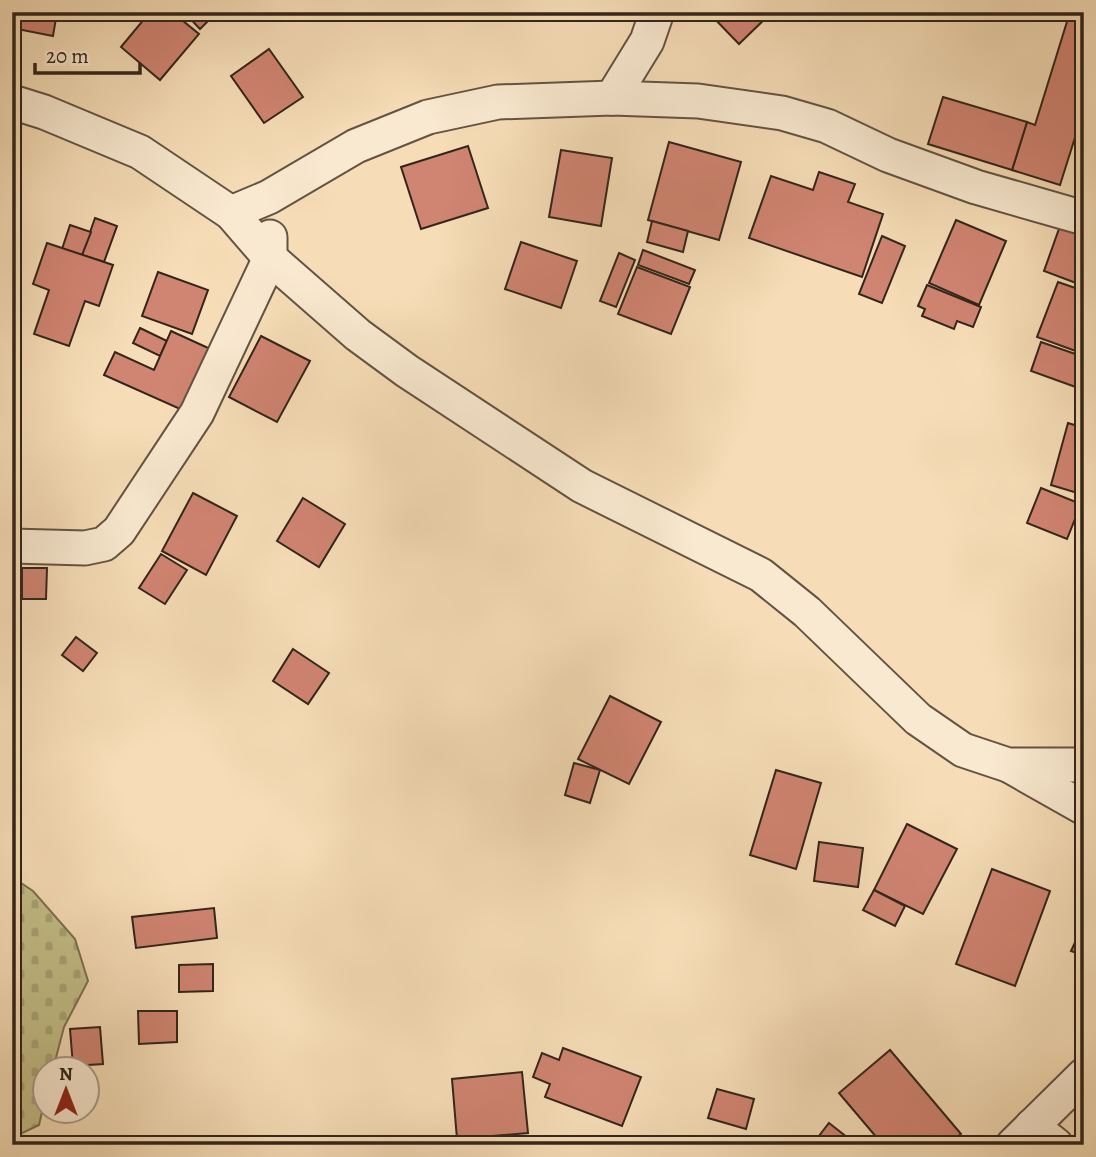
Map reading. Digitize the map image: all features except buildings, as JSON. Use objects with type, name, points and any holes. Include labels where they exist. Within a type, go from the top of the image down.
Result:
[{"type":"street","points":[[612,98],[647,41],[657,12]]},
{"type":"street","points":[[231,213],[269,197],[356,146],[428,117],[498,102],[612,98],[698,101],[782,113],[827,126],[888,155],[963,182],[1084,218]]},
{"type":"street","points":[[12,102],[44,112],[140,152],[231,213],[270,258],[358,335],[407,371],[582,486],[761,575],[807,612],[918,719],[963,750],[1008,765],[1084,808]]},
{"type":"street","points":[[12,546],[85,548],[104,544],[119,531],[197,413],[270,258],[269,197]]},
{"type":"street","points":[[1008,765],[1084,765]]},
{"type":"street","points":[[1033,1139],[1084,1075]]},
{"type":"green space","points":[[12,877],[33,891],[75,939],[88,981],[64,1027],[56,1056],[32,1056],[32,1126],[37,1126],[12,1138]]}]
